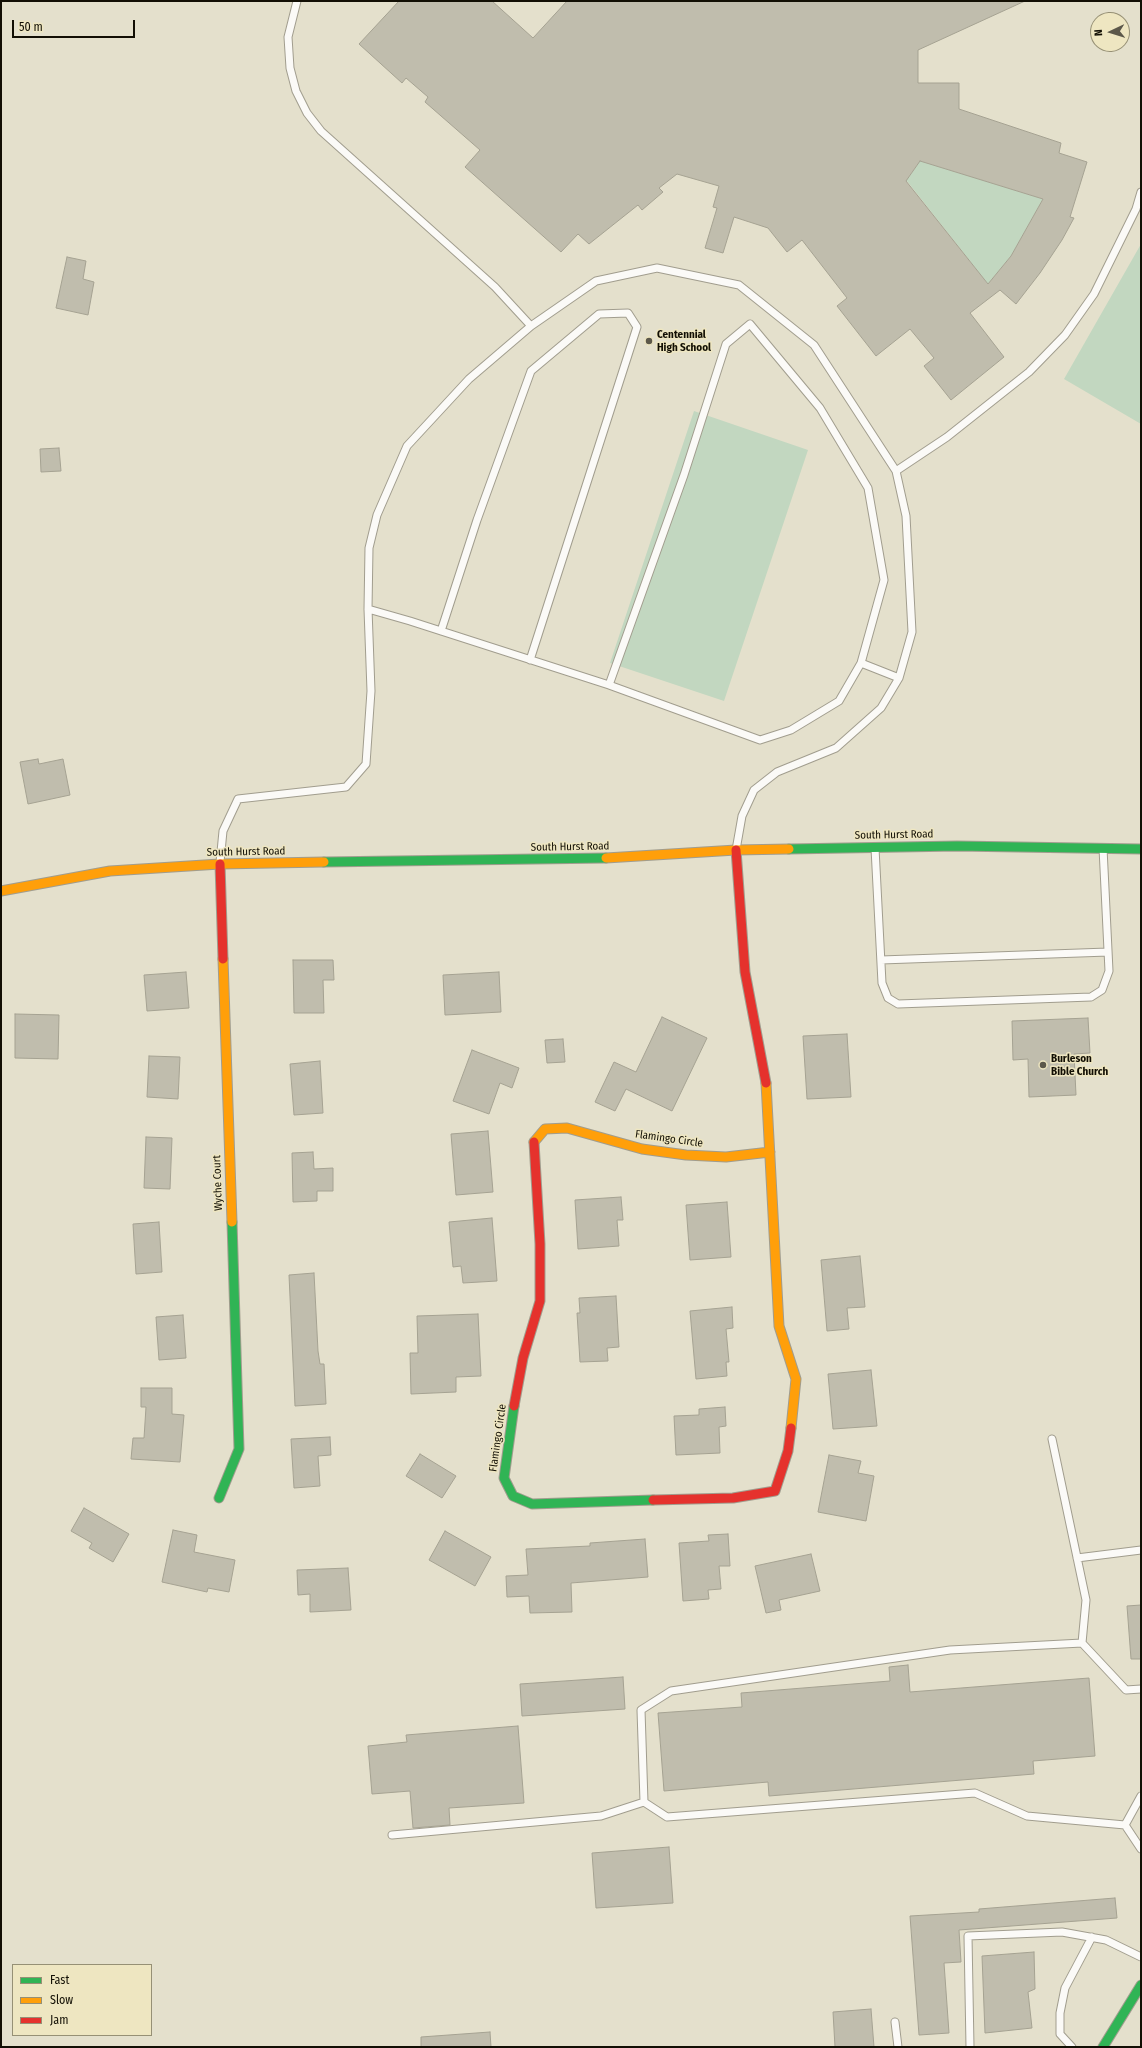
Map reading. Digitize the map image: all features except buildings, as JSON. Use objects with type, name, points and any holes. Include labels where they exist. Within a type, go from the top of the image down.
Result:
[{"type":"street","name":"South Hurst Road","points":[[1,891],[110,871],[220,864],[611,858],[736,850],[957,846],[1141,848]]},
{"type":"street","name":"Flamingo Circle","points":[[736,850],[745,972],[767,1089],[779,1326],[796,1379],[788,1451],[775,1491],[733,1498],[532,1504],[513,1496],[504,1478],[509,1436],[523,1358],[540,1301],[540,1244],[534,1141],[545,1129],[567,1128],[642,1149],[686,1155],[726,1157],[770,1152]]},
{"type":"street","name":"Wyche Court","points":[[219,1498],[240,1449],[220,864]]},
{"type":"street","points":[[1103,2047],[1141,1985]]},
{"type":"lane","points":[[297,1],[288,37],[290,68],[296,91],[307,113],[321,131],[495,287],[531,326]]},
{"type":"lane","points":[[896,471],[947,437],[1029,372],[1065,335],[1094,294],[1136,209],[1141,192]]},
{"type":"lane","points":[[220,864],[222,831],[238,799],[346,787],[366,764],[371,691],[368,609],[368,548],[377,515],[407,446],[469,379],[531,326],[596,281],[656,268],[739,285],[814,345],[896,471],[906,516],[912,632],[899,678],[881,708],[836,748],[777,772],[754,790],[742,816],[736,850]]},
{"type":"lane","points":[[441,631],[477,520],[531,371],[599,314],[628,313],[637,327],[530,660]]},
{"type":"lane","points":[[368,609],[441,631],[609,686],[760,740],[791,730],[839,701],[861,664],[884,580],[868,488],[820,408],[750,324],[726,344],[684,475],[609,686]]},
{"type":"lane","points":[[861,664],[899,678]]},
{"type":"lane","points":[[875,848],[882,982],[888,998],[898,1004],[1091,997],[1102,990],[1109,971],[1103,848]]},
{"type":"lane","points":[[881,960],[1108,952]]},
{"type":"lane","points":[[1052,1439],[1086,1600],[1082,1643],[1126,1690],[1141,1689]]},
{"type":"lane","points":[[1077,1558],[1141,1550]]},
{"type":"lane","points":[[644,1802],[641,1710],[671,1691],[950,1650],[1082,1643]]},
{"type":"lane","points":[[644,1802],[667,1817],[975,1794],[1027,1816],[1125,1825]]},
{"type":"lane","points":[[1125,1825],[1141,1796]]},
{"type":"lane","points":[[392,1835],[601,1816],[644,1802]]},
{"type":"lane","points":[[1125,1825],[1141,1849]]},
{"type":"lane","points":[[970,2047],[968,1936],[1062,1932],[1106,1940],[1141,1957]]},
{"type":"lane","points":[[1072,2047],[1060,2034],[1060,2013],[1065,1988],[1092,1937]]},
{"type":"lane","points":[[895,2022],[898,2047]]},
{"type":"green space","points":[[908,157],[1043,199],[1011,256],[988,284],[899,171],[909,177],[918,164]]},
{"type":"green space","points":[[1141,244],[1141,424],[1064,379]]},
{"type":"green space","points":[[694,411],[808,450],[724,701],[610,663]]},
{"type":"traffic: fast","points":[[789,849],[957,846],[1141,849]]},
{"type":"traffic: fast","points":[[324,862],[606,858]]},
{"type":"traffic: fast","points":[[219,1498],[239,1449],[232,1222]]},
{"type":"traffic: fast","points":[[514,1406],[504,1478],[513,1496],[532,1504],[653,1500]]},
{"type":"traffic: fast","points":[[1103,2047],[1141,1985]]},
{"type":"traffic: slow","points":[[606,858],[736,850],[789,849]]},
{"type":"traffic: slow","points":[[1,891],[110,871],[220,864],[324,862]]},
{"type":"traffic: slow","points":[[223,959],[232,1222]]},
{"type":"traffic: slow","points":[[766,1083],[779,1326],[796,1379],[791,1428]]},
{"type":"traffic: slow","points":[[534,1142],[545,1129],[567,1128],[642,1149],[686,1155],[726,1157],[770,1152]]},
{"type":"traffic: jam","points":[[736,850],[745,972],[766,1083]]},
{"type":"traffic: jam","points":[[220,864],[223,959]]},
{"type":"traffic: jam","points":[[514,1406],[523,1358],[540,1301],[540,1244],[534,1142]]},
{"type":"traffic: jam","points":[[653,1500],[733,1498],[775,1491],[788,1451],[791,1428]]},
{"type":"place","name":"Centennial High School","points":[[649,341]]},
{"type":"place","name":"Burleson Bible Church","points":[[1043,1065]]}]
